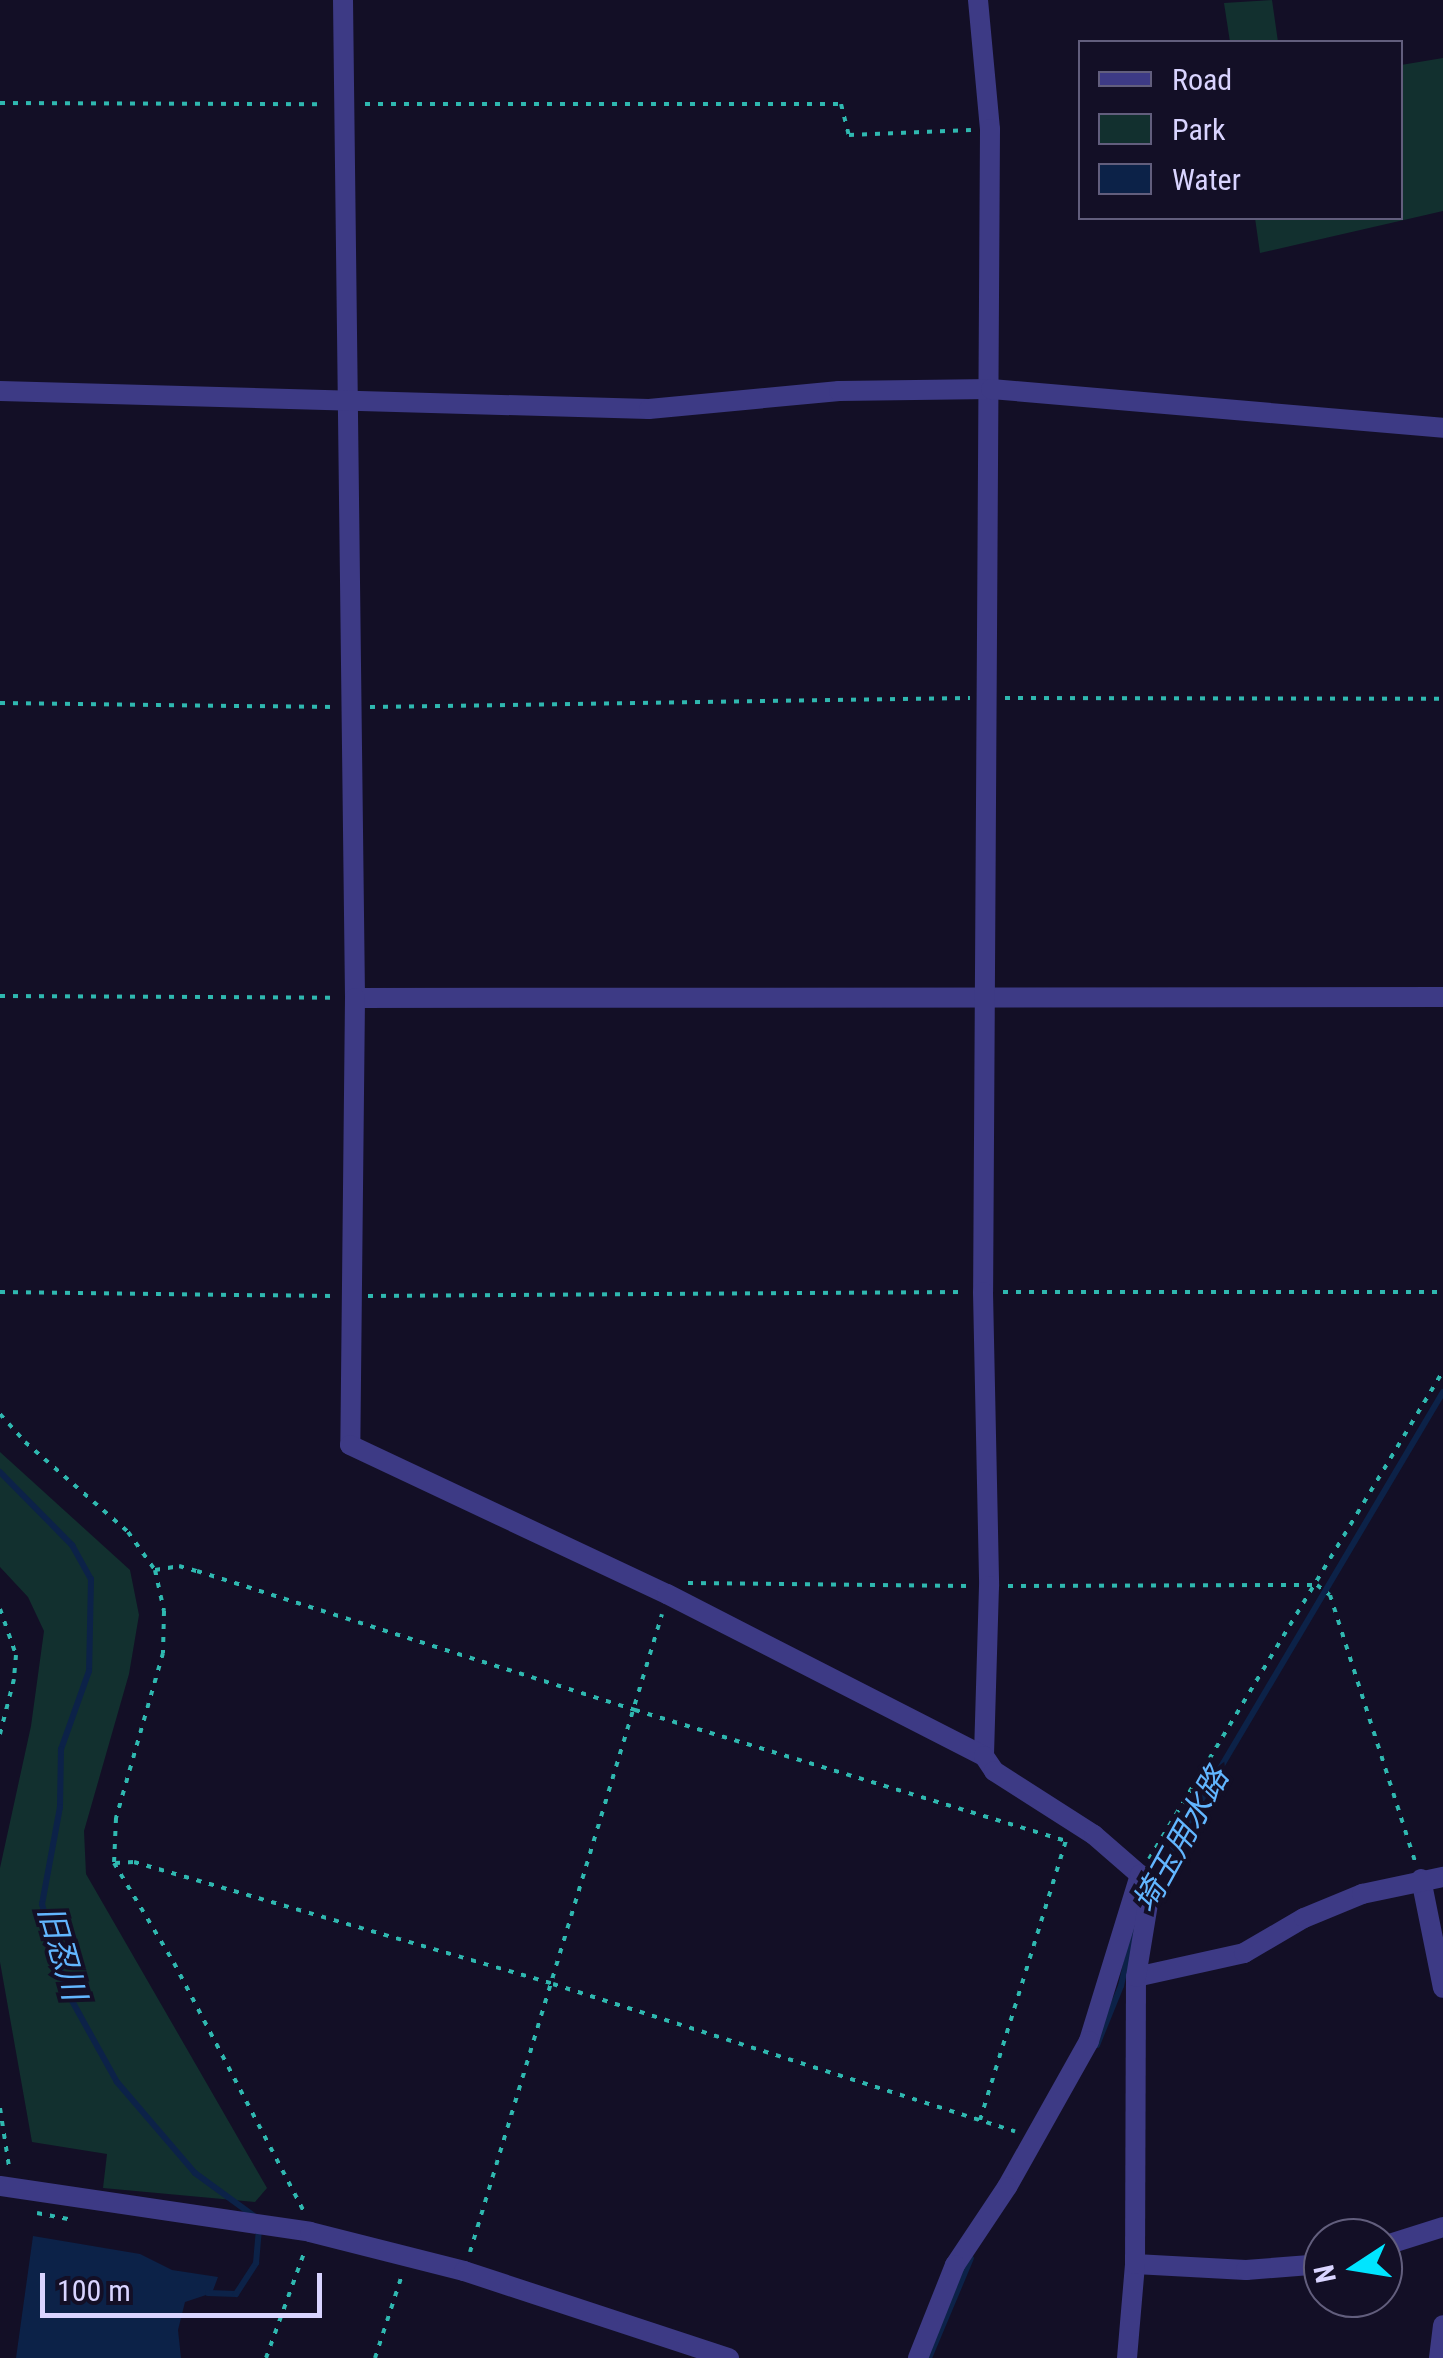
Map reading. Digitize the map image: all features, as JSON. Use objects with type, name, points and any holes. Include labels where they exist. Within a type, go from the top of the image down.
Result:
[{"type":"street","points":[[343,0],[354,998],[350,1445],[667,1594],[984,1756],[994,1771],[1094,1835],[1140,1876],[1149,1898],[1136,1978],[1136,2264],[1127,2358]]},
{"type":"street","points":[[978,0],[990,129],[991,389],[983,1292],[988,1586],[984,1756]]},
{"type":"street","points":[[0,390],[347,404],[650,409],[839,391],[991,389],[1443,428]]},
{"type":"street","points":[[354,998],[1443,997]]},
{"type":"street","points":[[918,2358],[955,2265],[1089,2041],[1140,1876]]},
{"type":"street","points":[[1136,1978],[1244,1954],[1304,1918],[1347,1900],[1421,1879],[1443,1877]]},
{"type":"street","points":[[1421,1879],[1443,1988]]},
{"type":"street","points":[[4,2183],[310,2232],[464,2270],[729,2358]]},
{"type":"street","points":[[1403,2240],[1443,2227]]},
{"type":"street","points":[[1136,2264],[1246,2270],[1303,2266]]},
{"type":"street","points":[[1438,2358],[1443,2325]]},
{"type":"path","points":[[0,104],[841,104],[849,134],[990,129]]},
{"type":"path","points":[[0,703],[352,708],[990,698],[1443,698]]},
{"type":"path","points":[[0,996],[354,998]]},
{"type":"path","points":[[0,1292],[350,1296],[1443,1292]]},
{"type":"path","points":[[1140,1876],[1319,1586],[1443,1371]]},
{"type":"path","points":[[0,1414],[35,1451],[128,1532],[155,1570],[164,1612],[163,1653],[116,1818],[114,1863],[174,1963],[274,2163],[301,2206],[310,2232],[266,2358]]},
{"type":"path","points":[[155,1570],[178,1566],[197,1570],[635,1710],[1066,1840],[1094,1835]]},
{"type":"path","points":[[464,2270],[667,1594],[692,1581],[1319,1586],[1327,1593],[1421,1879]]},
{"type":"path","points":[[0,1609],[12,1633],[16,1655],[0,1734]]},
{"type":"path","points":[[980,2120],[1066,1840]]},
{"type":"path","points":[[114,1863],[134,1862],[553,1984],[1034,2137]]},
{"type":"path","points":[[0,2108],[4,2183]]},
{"type":"path","points":[[375,2358],[408,2257]]},
{"type":"green space","points":[[1272,0],[1278,40],[1230,40],[1224,3]]},
{"type":"green space","points":[[1443,58],[1443,211],[1260,253],[1255,220],[1403,220],[1403,65]]},
{"type":"green space","points":[[0,1452],[130,1570],[139,1615],[129,1674],[84,1831],[86,1874],[267,2188],[255,2202],[103,2188],[107,2154],[32,2142],[0,1962],[0,1868],[31,1726],[44,1631],[28,1597],[0,1567]]},
{"type":"water","points":[[33,2236],[140,2254],[172,2270],[218,2277],[212,2293],[185,2302],[178,2330],[181,2358],[16,2358]]},
{"type":"waterway","name":"埼玉用水路","points":[[1151,1885],[1443,1392]]},
{"type":"waterway","name":"旧忍川","points":[[0,1472],[72,1545],[91,1579],[89,1671],[61,1749],[60,1807],[42,1904],[66,1990],[117,2082],[195,2173],[254,2216]]},
{"type":"waterway","name":"埼玉用水路","points":[[1097,2045],[1121,1986],[1134,1929]]},
{"type":"waterway","name":"旧忍川","points":[[208,2293],[236,2294],[256,2263],[259,2230]]},
{"type":"waterway","name":"埼玉用水路","points":[[929,2358],[971,2258]]}]
